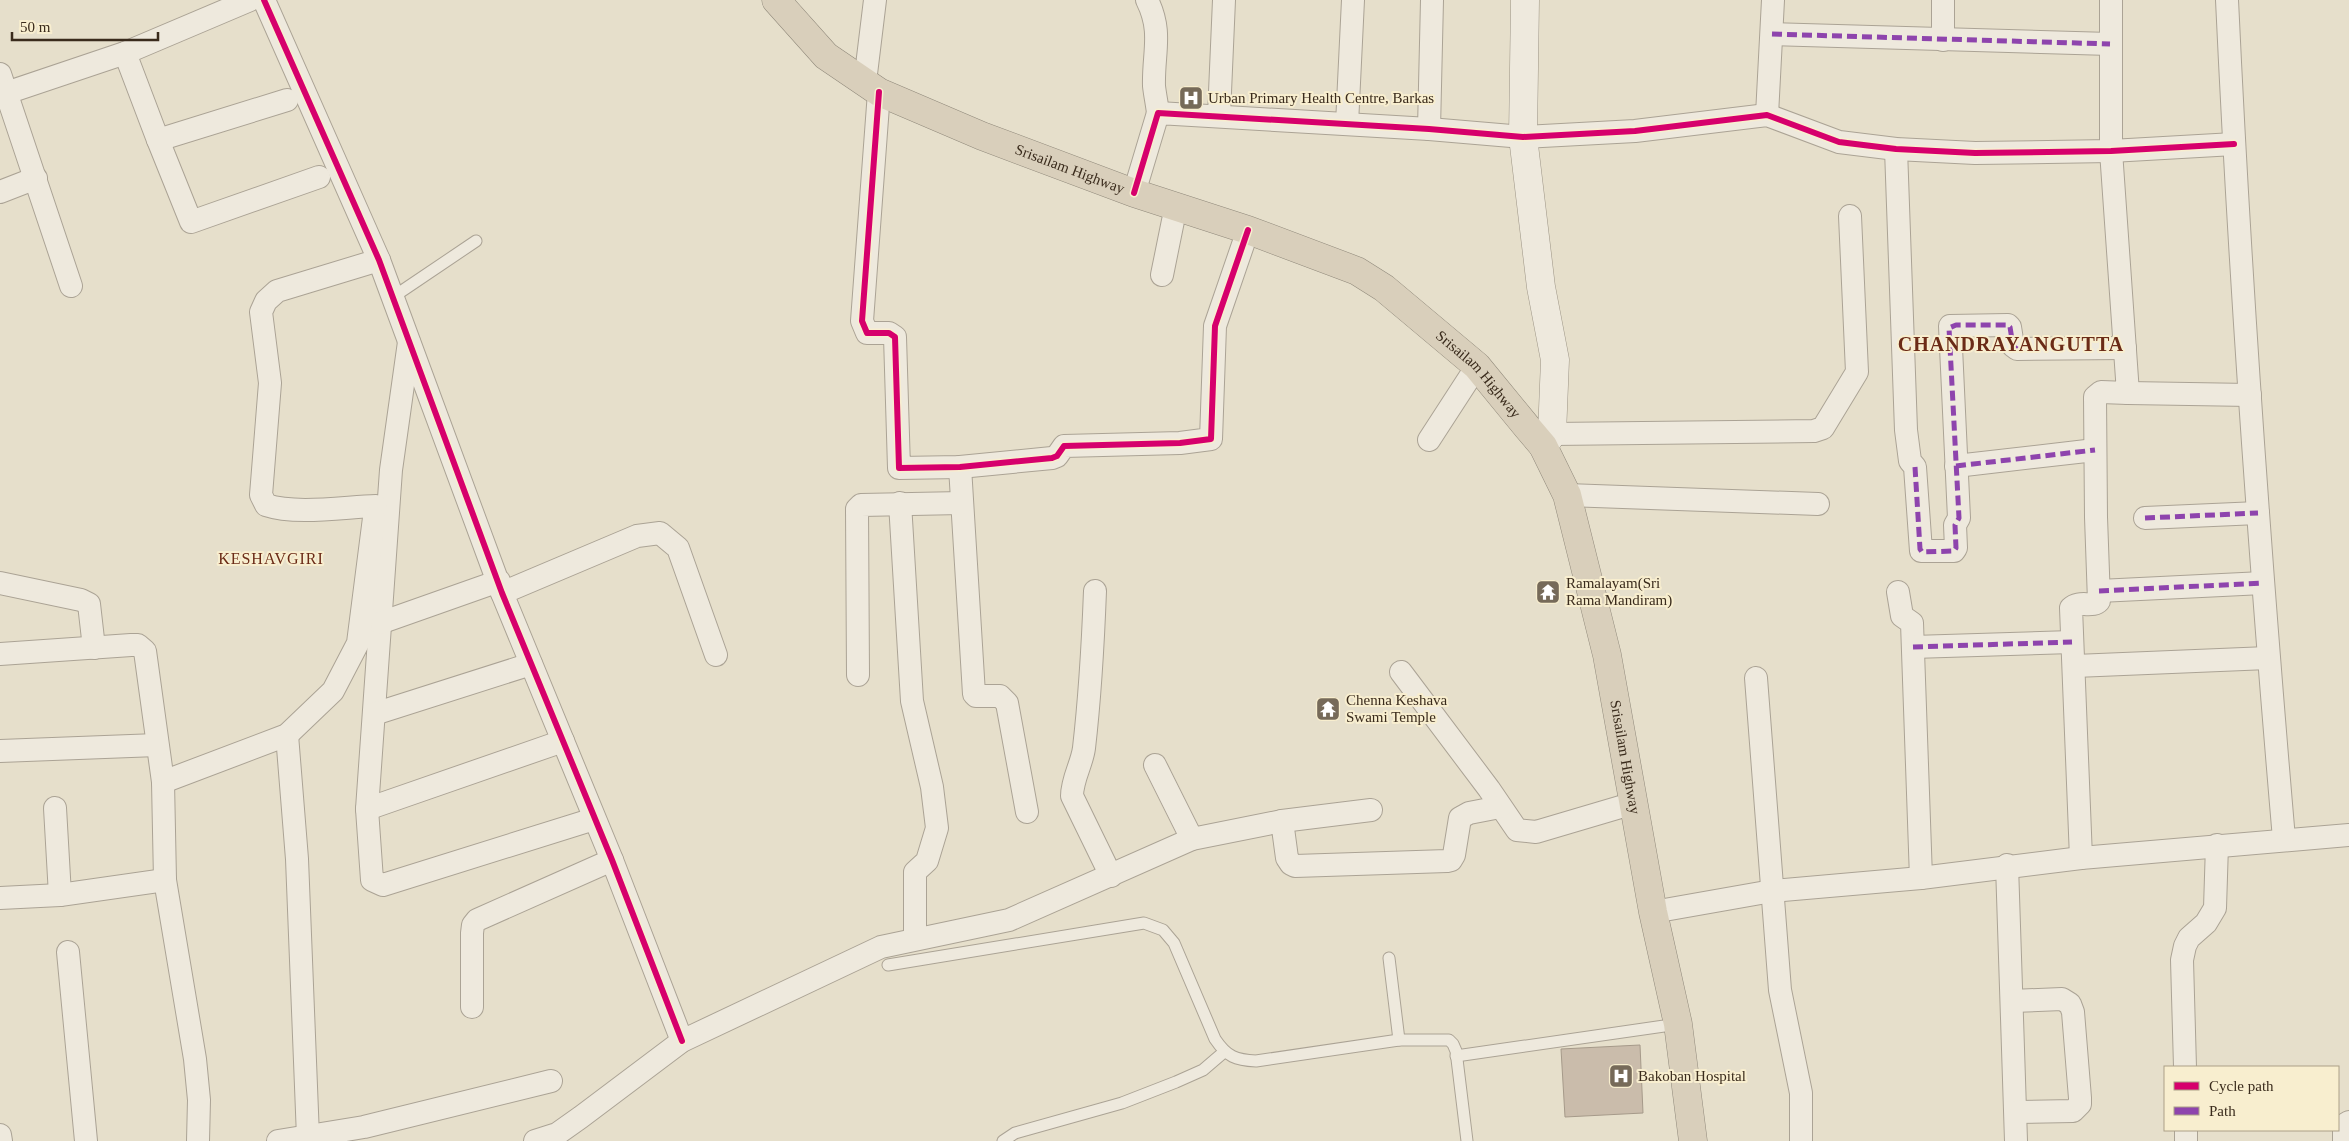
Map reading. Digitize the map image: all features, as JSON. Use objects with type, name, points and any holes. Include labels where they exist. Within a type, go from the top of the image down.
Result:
[{"type":"highway","name":"Srisailam Highway","points":[[776,0],[826,56],[872,87],[982,136],[1134,193],[1248,230],[1357,271],[1384,288],[1477,366],[1547,440],[1567,495],[1607,655],[1653,912],[1678,1024],[1693,1141]]},
{"type":"main road","points":[[1525,0],[1522,137],[1542,287],[1555,360],[1547,440]]},
{"type":"street","points":[[71,286],[36,178],[2,87],[124,53],[250,0]]},
{"type":"street","points":[[264,0],[379,260],[410,339],[500,587],[612,860],[682,1041]]},
{"type":"street","points":[[875,0],[862,321],[868,332],[889,333],[896,337],[899,468],[960,466],[1052,458],[1057,456],[1064,446],[1180,443],[1211,439],[1215,326],[1248,230]]},
{"type":"street","points":[[1134,193],[1158,113],[1154,85],[1158,35],[1156,22],[1147,0]]},
{"type":"street","points":[[1219,115],[1224,0]]},
{"type":"street","points":[[1348,124],[1353,0]]},
{"type":"street","points":[[1429,129],[1432,0]]},
{"type":"street","points":[[1767,115],[1773,0]]},
{"type":"street","points":[[1943,0],[1943,40]]},
{"type":"street","points":[[2111,0],[2111,151],[2128,393]]},
{"type":"street","points":[[2228,0],[2234,144],[2250,395],[2268,658],[2284,839]]},
{"type":"street","points":[[1772,34],[2110,44]]},
{"type":"street","points":[[124,53],[191,222],[319,177]]},
{"type":"street","points":[[158,140],[287,100]]},
{"type":"street","points":[[1158,113],[1219,115],[1522,137],[1635,131],[1767,115],[1839,142],[1896,149],[1975,153],[2111,151],[2234,144]]},
{"type":"street","points":[[1896,149],[1906,430],[1910,461],[1915,466],[1920,549],[1922,552],[1954,551],[1956,548],[1955,525],[1959,518],[1950,326],[2008,325],[2013,346],[2017,349],[2125,348]]},
{"type":"street","points":[[0,192],[36,178]]},
{"type":"street","points":[[1162,275],[1176,206]]},
{"type":"street","points":[[1547,440],[1814,431],[1823,428],[1857,372],[1850,216]]},
{"type":"street","points":[[376,506],[294,509],[273,508],[264,502],[261,495],[270,383],[261,312],[266,300],[277,292],[379,260]]},
{"type":"street","points":[[410,339],[391,470],[380,622],[367,809],[370,873],[372,880],[384,885],[594,819]]},
{"type":"street","points":[[1429,440],[1477,366]]},
{"type":"street","points":[[2082,858],[2071,608],[2076,604],[2098,603],[2100,592],[2095,397],[2101,392],[2250,395]]},
{"type":"street","points":[[1956,466],[2095,450]]},
{"type":"street","points":[[960,466],[974,694],[976,696],[1000,696],[1007,703],[1027,812]]},
{"type":"street","points":[[163,782],[287,735],[333,692],[358,643],[376,506],[391,470]]},
{"type":"street","points":[[1567,495],[1818,504]]},
{"type":"street","points":[[858,675],[857,509],[861,505],[962,503]]},
{"type":"street","points":[[900,504],[912,700],[932,787],[938,828],[928,861],[915,872],[915,938]]},
{"type":"street","points":[[2145,518],[2258,513]]},
{"type":"street","points":[[380,622],[500,587],[636,536],[660,533],[678,548],[716,655]]},
{"type":"street","points":[[0,583],[81,600],[89,604],[94,648]]},
{"type":"street","points":[[2100,592],[2263,583]]},
{"type":"street","points":[[1095,591],[1088,710],[1083,753],[1073,783],[1072,796],[1111,876]]},
{"type":"street","points":[[1898,592],[1902,616],[1912,622],[1921,878]]},
{"type":"street","points":[[1913,646],[2072,642]]},
{"type":"street","points":[[0,654],[131,645],[138,645],[145,651],[163,782],[165,880],[195,1059],[199,1100],[198,1141]]},
{"type":"street","points":[[2075,666],[2268,658]]},
{"type":"street","points":[[374,714],[531,664]]},
{"type":"street","points":[[1401,672],[1489,789],[1517,830],[1528,833],[1634,802]]},
{"type":"street","points":[[1756,678],[1780,990],[1801,1092],[1801,1141]]},
{"type":"street","points":[[287,735],[297,859],[308,1136]]},
{"type":"street","points":[[367,809],[563,741]]},
{"type":"street","points":[[0,751],[157,745]]},
{"type":"street","points":[[1155,765],[1192,839]]},
{"type":"street","points":[[1282,821],[1287,858],[1295,866],[1451,860],[1454,855],[1460,818],[1469,813],[1500,807]]},
{"type":"street","points":[[55,808],[60,895]]},
{"type":"street","points":[[535,1141],[557,1134],[582,1117],[682,1041],[882,947],[915,938],[1009,920],[1192,839],[1282,821],[1371,810]]},
{"type":"street","points":[[1653,912],[1772,891],[1921,878],[2008,865],[2349,834]]},
{"type":"street","points":[[2185,1066],[2182,960],[2189,938],[2206,923],[2214,908],[2217,845]]},
{"type":"street","points":[[472,1007],[472,933],[473,926],[477,920],[612,860]]},
{"type":"street","points":[[2008,865],[2016,1141]]},
{"type":"street","points":[[0,903],[165,880]]},
{"type":"street","points":[[68,952],[86,1141]]},
{"type":"street","points":[[2012,1001],[2062,999],[2070,1004],[2073,1012],[2080,1098],[2080,1104],[2073,1111],[2016,1112]]},
{"type":"street","points":[[278,1141],[364,1127],[551,1081]]},
{"type":"street","points":[[2344,1141],[2344,1125],[2349,1122]]},
{"type":"street","points":[[0,1135],[1,1141]]},
{"type":"lane","points":[[393,297],[476,241]]},
{"type":"lane","points":[[888,965],[1144,923],[1163,930],[1174,943],[1201,1010],[1224,1052],[1236,1060],[1256,1061],[1399,1040],[1449,1040],[1454,1044],[1467,1141]]},
{"type":"lane","points":[[1388,958],[1399,1040]]},
{"type":"lane","points":[[1456,1056],[1678,1024]]},
{"type":"lane","points":[[1003,1141],[1015,1133],[1122,1103],[1176,1082],[1203,1070],[1224,1052]]},
{"type":"building","points":[[1640,1045],[1643,1113],[1565,1117],[1561,1049]]},
{"type":"marked path","points":[[1772,34],[2110,44]]},
{"type":"marked path","points":[[1915,467],[1920,549],[1922,552],[1954,551],[1956,548],[1955,525],[1959,518],[1949,328],[1956,325],[2008,325],[2013,346],[2017,349]]},
{"type":"marked path","points":[[1956,466],[2095,450]]},
{"type":"marked path","points":[[2145,518],[2258,513]]},
{"type":"marked path","points":[[2099,591],[2263,583]]},
{"type":"marked path","points":[[1913,647],[2072,642]]},
{"type":"cycle path","points":[[264,0],[379,260],[502,593],[612,860],[682,1041]]},
{"type":"cycle path","points":[[879,92],[862,321],[867,333],[889,333],[895,337],[899,468],[960,467],[1052,458],[1057,456],[1064,446],[1180,443],[1211,439],[1215,326],[1248,230]]},
{"type":"cycle path","points":[[1134,193],[1158,113],[1429,129],[1523,137],[1635,131],[1767,115],[1839,142],[1896,149],[1975,153],[2111,151],[2234,144]]},
{"type":"place","name":"Urban Primary Health Centre, Barkas","points":[[1191,98]]},
{"type":"place","name":"Ramalayam(Sri Rama Mandiram)","points":[[1548,592]]},
{"type":"place","name":"Chenna Keshava Swami Temple","points":[[1328,709]]},
{"type":"place","name":"Bakoban Hospital","points":[[1621,1076]]},
{"type":"district","name":"CHANDRAYANGUTTA","points":[[2011,344]]},
{"type":"district","name":"KESHAVGIRI","points":[[271,558]]}]
